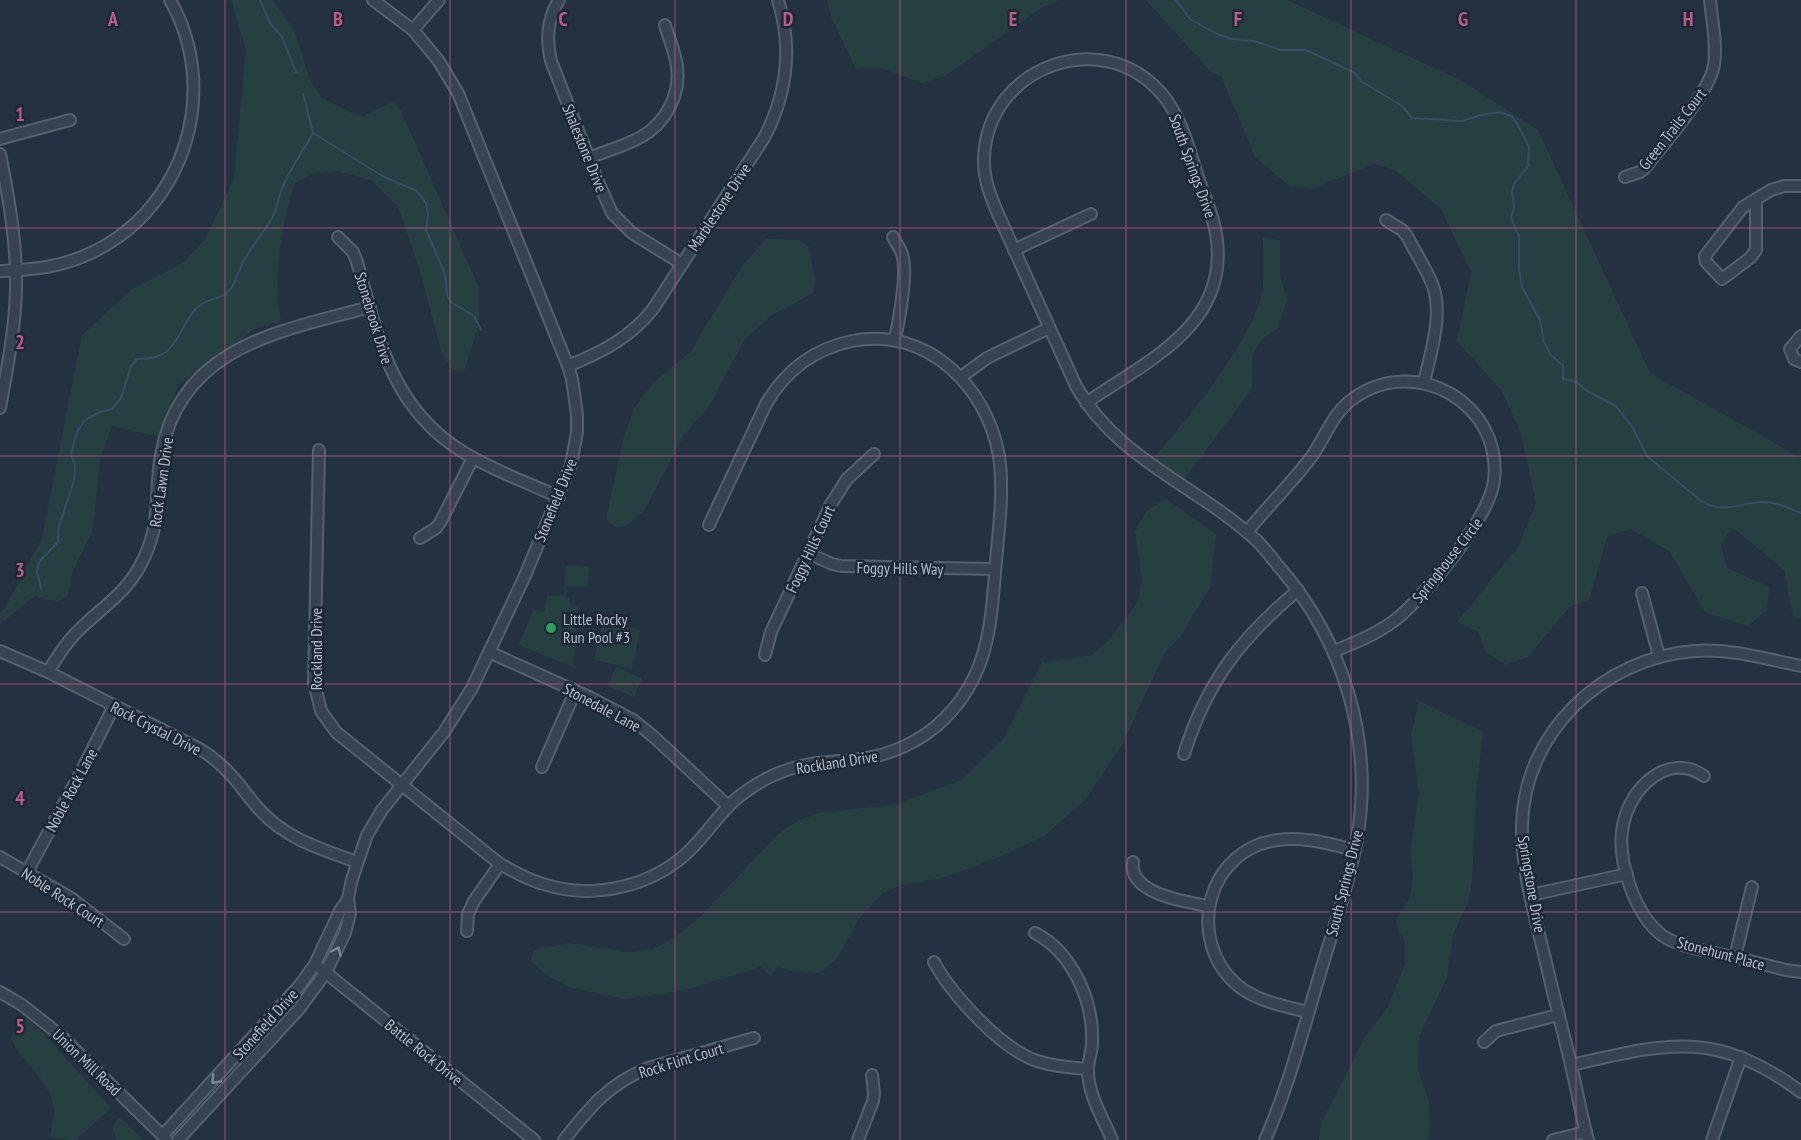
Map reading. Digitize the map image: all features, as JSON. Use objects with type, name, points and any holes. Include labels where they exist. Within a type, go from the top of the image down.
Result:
[{"type":"street","points":[[0,271],[54,267],[104,247],[136,223],[169,183],[186,146],[194,94],[193,68],[188,42],[170,0]]},
{"type":"street","name":"Stonefield Drive","points":[[165,1138],[287,1001],[315,964],[348,899],[357,862],[372,825],[457,714],[489,652],[559,497],[571,465],[577,432],[576,399],[568,366],[458,93],[438,60],[413,30],[373,0]]},
{"type":"street","points":[[413,30],[439,0]]},
{"type":"street","name":"Shalestone Drive","points":[[559,0],[549,23],[548,49],[608,204],[619,221],[633,233],[682,264]]},
{"type":"street","name":"Marblestone Drive","points":[[568,366],[607,350],[634,330],[653,309],[764,138],[778,109],[784,84],[787,55],[785,26],[778,0]]},
{"type":"street","name":"Green Trails Court","points":[[1625,177],[1645,168],[1710,80],[1715,55],[1710,0]]},
{"type":"street","points":[[589,158],[643,136],[669,109],[676,90],[677,70],[664,25]]},
{"type":"street","name":"South Springs Drive","points":[[1086,403],[1185,334],[1205,307],[1216,276],[1218,252],[1215,229],[1186,141],[1172,107],[1150,83],[1133,71],[1094,59],[1055,64],[1038,71],[1021,82],[1007,96],[996,112],[984,148],[987,186],[1049,328],[1086,403],[1102,424],[1131,449],[1247,532],[1298,590],[1334,651],[1350,700],[1360,751],[1361,804],[1355,850],[1308,1012],[1274,1119],[1265,1140]]},
{"type":"street","points":[[0,139],[70,120]]},
{"type":"street","points":[[0,154],[13,226],[16,289],[12,338],[0,408]]},
{"type":"street","points":[[1755,199],[1756,250],[1750,258],[1722,279],[1706,262],[1706,256],[1743,207],[1755,199],[1784,186],[1801,186]]},
{"type":"street","points":[[1014,250],[1090,214]]},
{"type":"street","points":[[1386,220],[1407,236],[1435,293],[1436,320],[1424,382]]},
{"type":"street","name":"Stonebrook Drive","points":[[338,237],[353,252],[385,358],[401,391],[424,421],[473,459],[559,497]]},
{"type":"street","points":[[893,237],[902,254],[903,262],[902,293],[895,339]]},
{"type":"street","name":"Rock Lawn Drive","points":[[48,672],[63,647],[120,594],[139,568],[156,523],[159,468],[167,432],[183,400],[199,379],[230,353],[255,341],[370,308]]},
{"type":"street","points":[[961,377],[987,358],[1049,328]]},
{"type":"street","points":[[1801,336],[1790,349],[1794,359],[1801,362]]},
{"type":"street","name":"Rockland Drive","points":[[319,450],[314,682],[316,696],[324,718],[336,732],[500,864],[523,876],[556,888],[589,891],[622,887],[651,877],[676,862],[695,846],[727,805],[752,787],[780,772],[801,766],[860,760],[887,753],[916,741],[941,722],[966,693],[982,659],[989,631],[995,569],[1001,486],[998,454],[986,414],[971,390],[961,377],[926,351],[895,339],[865,339],[837,345],[810,357],[788,374],[765,404],[709,525]]},
{"type":"street","name":"Springhouse Circle","points":[[1247,532],[1310,458],[1331,422],[1344,406],[1365,391],[1376,386],[1401,381],[1424,382],[1444,389],[1472,411],[1489,439],[1494,460],[1494,482],[1490,497],[1477,523],[1421,597],[1394,621],[1377,632],[1334,651]]},
{"type":"street","name":"Foggy Hills Court","points":[[765,656],[771,632],[838,492],[856,469],[874,454]]},
{"type":"street","points":[[420,538],[436,528],[441,521],[473,459]]},
{"type":"street","name":"Foggy Hills Way","points":[[808,553],[841,566],[995,569]]},
{"type":"street","points":[[1184,754],[1204,701],[1224,667],[1256,628],[1298,590]]},
{"type":"street","points":[[1642,593],[1659,656]]},
{"type":"street","name":"Rock Crystal Drive","points":[[0,651],[48,672],[191,744],[209,755],[231,775],[259,809],[283,831],[311,846],[357,862]]},
{"type":"street","name":"Springstone Drive","points":[[1587,1136],[1531,896],[1524,856],[1522,824],[1529,782],[1546,742],[1564,717],[1595,688],[1624,670],[1659,656],[1695,651],[1719,651],[1801,666]]},
{"type":"street","name":"Stonedale Lane","points":[[489,652],[622,714],[644,728],[727,805]]},
{"type":"street","points":[[542,766],[575,692]]},
{"type":"street","name":"Noble Rock Lane","points":[[27,872],[114,706]]},
{"type":"street","name":"Stonehunt Place","points":[[1704,776],[1694,769],[1672,768],[1654,777],[1638,791],[1628,809],[1622,829],[1622,849],[1627,874],[1639,909],[1648,922],[1664,936],[1681,945],[1801,972]]},
{"type":"street","points":[[1308,1012],[1256,997],[1237,985],[1226,974],[1217,961],[1209,939],[1208,906],[1215,887],[1226,870],[1238,858],[1260,844],[1277,840],[1299,839],[1355,850]]},
{"type":"street","name":"Noble Rock Court","points":[[0,858],[71,898],[124,939]]},
{"type":"street","points":[[1134,862],[1137,877],[1152,891],[1175,900],[1208,906]]},
{"type":"street","points":[[468,931],[469,912],[500,864]]},
{"type":"street","points":[[1531,896],[1627,874]]},
{"type":"street","points":[[1735,957],[1752,887]]},
{"type":"street","name":"Stonefield Drive","points":[[178,1140],[299,1009],[326,972],[345,933],[350,914],[348,899]]},
{"type":"street","points":[[1035,933],[1054,944],[1067,960],[1083,993],[1090,1018],[1092,1042],[1088,1069],[1093,1097],[1112,1140]]},
{"type":"street","points":[[934,962],[945,982],[1002,1042],[1020,1054],[1037,1061],[1088,1069]]},
{"type":"street","name":"Battle Rock Drive","points":[[315,964],[534,1140]]},
{"type":"street","name":"Union Mill Road","points":[[0,992],[22,1005],[60,1035],[165,1138]]},
{"type":"street","points":[[1484,1042],[1496,1031],[1558,1015]]},
{"type":"street","name":"Rock Flint Court","points":[[564,1140],[597,1099],[631,1075],[648,1068],[754,1038]]},
{"type":"street","points":[[1571,1065],[1643,1048],[1673,1045],[1709,1048],[1760,1065],[1801,1092]]},
{"type":"street","points":[[1713,1140],[1741,1057]]},
{"type":"street","points":[[858,1140],[873,1101],[872,1075]]},
{"type":"street","points":[[1553,1140],[1587,1136]]},
{"type":"green space","points":[[231,0],[273,0],[295,32],[309,78],[322,98],[354,114],[364,116],[394,101],[401,111],[479,288],[479,324],[464,371],[452,370],[441,350],[420,271],[398,206],[372,181],[339,171],[315,173],[295,183],[282,233],[278,270],[278,306],[281,321],[256,328],[178,385],[160,437],[112,426],[100,459],[93,529],[72,573],[68,596],[57,602],[35,596],[0,624],[0,612],[5,608],[42,538],[82,335],[131,290],[183,263],[206,238],[234,178],[246,50]]},
{"type":"green space","points":[[827,0],[1062,0],[1044,6],[945,76],[922,83],[879,67],[856,69],[832,19]]},
{"type":"green space","points":[[1146,0],[1287,0],[1462,81],[1538,130],[1650,373],[1801,458],[1801,618],[1793,617],[1784,570],[1732,527],[1721,545],[1727,568],[1769,587],[1767,610],[1748,626],[1705,612],[1669,551],[1630,529],[1607,537],[1589,600],[1569,607],[1528,657],[1506,665],[1486,652],[1478,631],[1457,622],[1518,547],[1536,503],[1521,434],[1502,391],[1457,341],[1471,273],[1441,209],[1396,171],[1375,164],[1313,188],[1290,186],[1255,157],[1221,76],[1211,72]]},
{"type":"green space","points":[[1263,238],[1280,240],[1280,275],[1287,300],[1277,329],[1263,338],[1253,354],[1251,390],[1180,485],[1150,463],[1213,385],[1241,342],[1261,298]]},
{"type":"green space","points":[[766,239],[799,240],[809,247],[815,281],[813,293],[772,315],[745,339],[708,408],[684,435],[644,511],[626,526],[614,527],[606,519],[623,440],[634,408],[655,381],[690,352],[743,265]]},
{"type":"green space","points":[[1166,499],[1216,534],[1210,588],[1180,637],[1164,654],[1123,743],[1086,799],[1044,836],[992,860],[939,879],[904,884],[883,893],[860,917],[838,957],[820,973],[778,967],[770,976],[762,968],[763,966],[682,991],[624,999],[569,987],[548,976],[531,961],[534,950],[569,943],[627,952],[651,950],[673,939],[701,916],[777,835],[797,821],[819,813],[894,805],[962,780],[1004,738],[1042,662],[1090,656],[1108,641],[1138,602],[1142,579],[1135,532],[1146,511]]},
{"type":"green space","name":"Little Rocky Run Pool #3","points":[[566,565],[589,567],[587,587],[566,586],[565,597],[570,598],[569,605],[578,606],[573,667],[519,645],[533,610],[545,611],[547,595],[564,596]]},
{"type":"green space","points":[[603,622],[640,630],[632,668],[594,660]]},
{"type":"green space","points":[[616,667],[642,678],[634,697],[608,686]]},
{"type":"green space","points":[[1419,701],[1483,732],[1476,792],[1472,882],[1468,903],[1453,934],[1447,977],[1419,1037],[1418,1070],[1429,1102],[1430,1136],[1427,1140],[1319,1140],[1321,1123],[1365,1037],[1387,1008],[1405,964],[1405,941],[1398,931],[1396,920],[1409,900],[1413,877],[1410,853],[1419,794],[1411,735]]},
{"type":"green space","points":[[22,1015],[41,1031],[111,1108],[76,1140],[50,1138],[54,1113],[52,1100],[48,1090],[11,1037]]},
{"type":"green space","points":[[121,1117],[143,1140],[117,1140],[113,1130],[116,1121]]},
{"type":"waterway","points":[[260,0],[270,23],[282,37],[296,72]]},
{"type":"waterway","points":[[1176,0],[1190,19],[1215,33],[1231,39],[1254,41],[1281,50],[1306,50],[1355,73],[1361,81],[1402,106],[1412,118],[1462,121],[1500,112],[1511,116],[1529,147],[1528,166],[1514,184],[1512,193],[1514,207],[1511,217],[1519,235],[1519,269],[1522,287],[1540,320],[1544,342],[1550,354],[1563,366],[1563,379],[1575,381],[1587,391],[1616,406],[1633,428],[1647,456],[1701,501],[1724,508],[1760,502],[1771,503],[1801,513]]},
{"type":"waterway","points":[[303,94],[313,133],[384,177],[417,191],[426,203],[428,214],[426,230],[445,274],[447,295],[452,303],[474,316],[481,330]]},
{"type":"waterway","points":[[41,589],[37,572],[39,562],[58,542],[58,530],[74,480],[75,465],[71,455],[77,432],[85,420],[112,409],[121,398],[131,366],[137,359],[150,358],[168,351],[199,306],[230,290],[246,256],[273,216],[285,182],[313,133]]},
{"type":"place","name":"Little Rocky Run Pool #3","points":[[551,628]]}]
